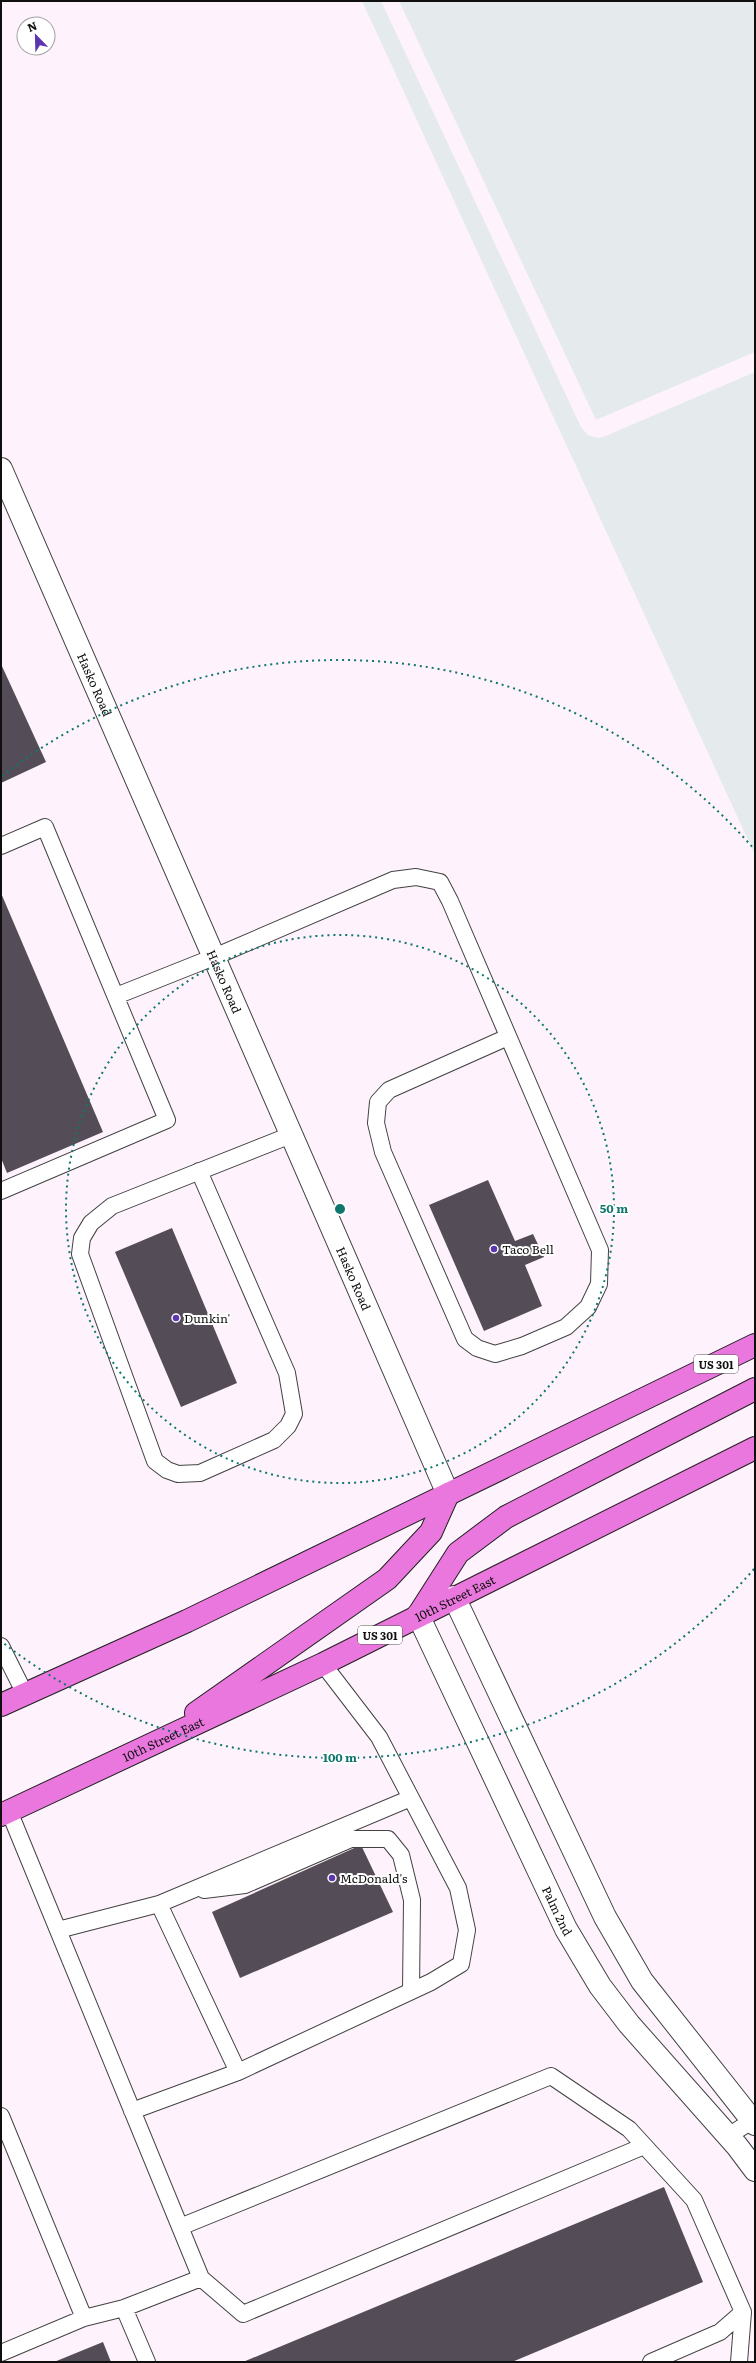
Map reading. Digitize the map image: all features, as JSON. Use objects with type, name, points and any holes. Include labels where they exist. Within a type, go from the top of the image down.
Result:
[{"type":"main road","name":"US 301","points":[[1,1705],[187,1621],[755,1345]]},
{"type":"main road","points":[[418,1615],[458,1553],[506,1517],[755,1388]]},
{"type":"main road","name":"10th Street East","points":[[5,1813],[323,1664],[454,1597],[755,1448]]},
{"type":"main road","points":[[144,1749],[387,1579],[431,1532],[448,1494]]},
{"type":"street","name":"Hasko Road","points":[[1,469],[448,1494]]},
{"type":"street","points":[[454,1597],[609,1923],[642,1981],[754,2121]]},
{"type":"street","name":"Palm 2nd","points":[[418,1615],[566,1929],[600,1986],[629,2024],[728,2136],[755,2170]]},
{"type":"lane","points":[[1,846],[44,827],[167,1120],[1,1191]]},
{"type":"lane","points":[[116,996],[214,957],[393,880],[416,877],[440,882],[508,1037],[600,1250],[599,1284],[588,1307],[566,1327],[522,1346],[495,1354],[477,1348],[465,1340],[383,1152],[376,1123],[378,1102],[389,1090],[508,1037]]},
{"type":"lane","points":[[199,1171],[287,1372],[294,1414],[288,1426],[274,1440],[200,1473],[178,1474],[167,1470],[155,1461],[80,1254],[82,1238],[91,1223],[112,1206],[199,1171],[291,1135]]},
{"type":"lane","points":[[1,1646],[25,1694]]},
{"type":"lane","points":[[132,2111],[238,2072],[411,1992],[461,1964],[466,1930],[458,1888],[379,1737],[323,1664]]},
{"type":"lane","points":[[58,1930],[159,1904],[182,1893],[411,1798]]},
{"type":"lane","points":[[5,1813],[58,1930],[201,2278],[243,2314],[644,2146]]},
{"type":"lane","points":[[182,1893],[245,1885],[351,1839],[388,1839],[401,1855],[412,1900],[411,1992]]},
{"type":"lane","points":[[159,1904],[238,2072]]},
{"type":"lane","points":[[180,2227],[551,2076],[629,2129],[694,2200],[743,2312],[739,2362]]},
{"type":"lane","points":[[1,2116],[84,2318]]},
{"type":"lane","points":[[728,2136],[754,2121]]},
{"type":"lane","points":[[1,2353],[84,2318],[124,2308],[201,2278]]},
{"type":"lane","points":[[124,2308],[147,2362]]},
{"type":"lane","points":[[651,2362],[720,2332],[743,2312]]},
{"type":"shaded area","points":[[362,1],[381,1],[581,427],[588,435],[598,438],[603,437],[755,372],[755,855]]},
{"type":"shaded area","points":[[399,1],[755,1],[755,352],[596,420]]},
{"type":"building","points":[[1,664],[46,762],[1,783]]},
{"type":"building","points":[[1,893],[103,1132],[7,1173],[1,1158]]},
{"type":"building","name":"Taco Bell","points":[[488,1180],[515,1241],[533,1234],[544,1257],[525,1265],[542,1306],[484,1331],[429,1205]]},
{"type":"building","name":"Dunkin'","points":[[172,1228],[237,1383],[181,1407],[115,1252]]},
{"type":"building","name":"McDonald's","points":[[361,1845],[393,1912],[240,1978],[212,1912]]},
{"type":"building","points":[[664,2187],[703,2282],[512,2362],[243,2362]]},
{"type":"building","points":[[103,2342],[111,2362],[54,2362]]},
{"type":"place","name":"Taco Bell","points":[[494,1249]]},
{"type":"place","name":"Dunkin'","points":[[176,1318]]},
{"type":"place","name":"McDonald's","points":[[332,1878]]}]
